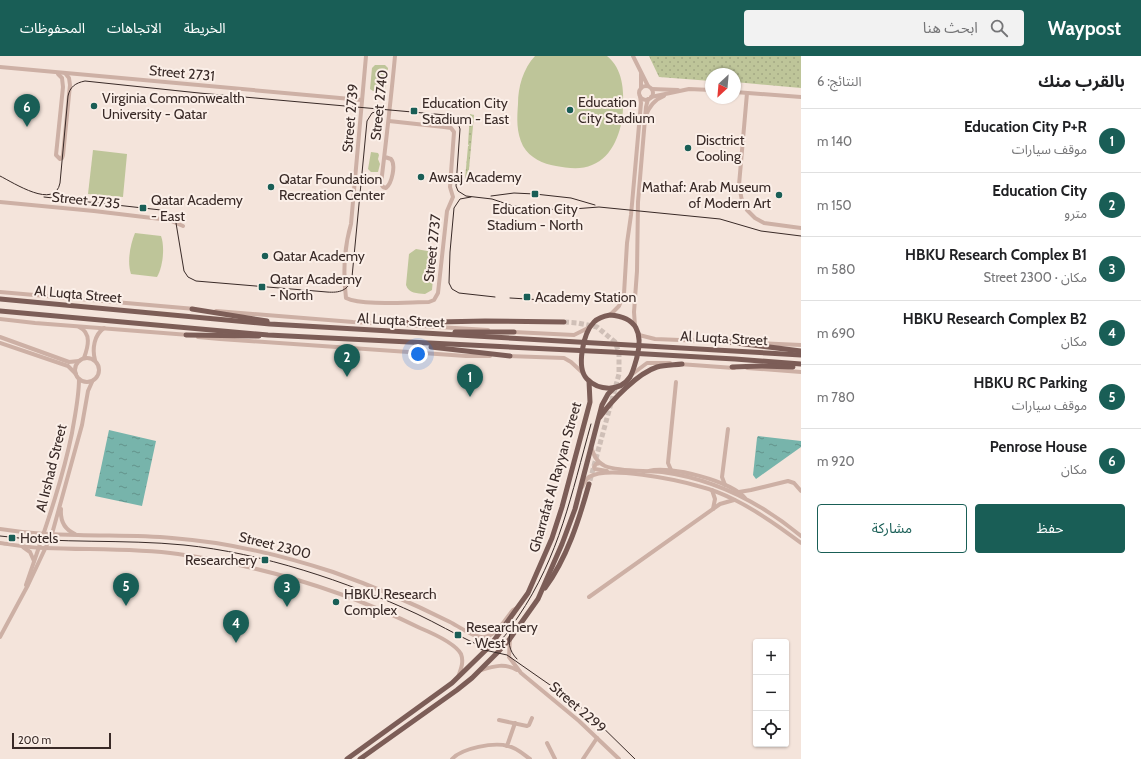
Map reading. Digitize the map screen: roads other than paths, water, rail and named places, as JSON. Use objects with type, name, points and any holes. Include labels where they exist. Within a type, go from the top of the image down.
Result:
[{"type":"main road","name":"Al Luqta Street","points":[[0,299],[197,318],[300,326],[801,355]]},
{"type":"main road","points":[[192,309],[300,326]]},
{"type":"main road","name":"Al Luqta Street","points":[[0,311],[268,335],[735,359],[801,365]]},
{"type":"main road","points":[[610,315],[624,318],[635,326],[639,335],[639,346],[631,376],[624,384],[614,388],[601,388],[589,381],[584,374],[581,363],[584,343],[590,327],[598,319],[610,315]]},
{"type":"main road","points":[[391,324],[485,321],[564,322]]},
{"type":"main road","points":[[386,332],[398,330],[514,332]]},
{"type":"main road","points":[[186,335],[251,337],[268,335]]},
{"type":"main road","points":[[386,341],[397,344],[450,348],[510,356]]},
{"type":"main road","points":[[729,342],[801,351]]},
{"type":"main road","points":[[598,419],[608,405],[645,373],[658,367],[682,364]]},
{"type":"main road","points":[[732,367],[801,365]]},
{"type":"main road","name":"Gharrafat Al Rayyan Street","points":[[348,759],[437,695],[457,678],[490,646],[528,593],[554,532],[590,402],[589,381]]},
{"type":"main road","name":"Gharrafat Al Rayyan Street","points":[[360,759],[457,690],[481,670],[510,638],[538,599],[562,544],[577,499],[604,400],[614,388]]},
{"type":"main road","points":[[538,599],[555,575],[580,514],[589,484]]},
{"type":"street","name":"Street 2739","points":[[349,299],[346,298],[344,271],[347,239],[351,224],[366,56]]},
{"type":"street","name":"Street 2740","points":[[385,156],[392,159],[394,165],[389,186],[384,188],[381,184],[389,121],[394,56]]},
{"type":"street","points":[[633,56],[648,86],[652,89],[705,90]]},
{"type":"street","name":"Street 2731","points":[[0,67],[362,100]]},
{"type":"street","points":[[610,315],[619,306],[624,294],[627,243],[641,103],[639,91],[641,88],[641,72]]},
{"type":"street","points":[[56,73],[60,75],[63,80],[62,106],[56,155],[60,159],[64,155],[70,80],[65,73]]},
{"type":"street","points":[[70,80],[77,75]]},
{"type":"street","points":[[641,88],[648,86]]},
{"type":"street","points":[[635,326],[634,312],[638,251],[638,210],[646,107],[652,94],[652,89]]},
{"type":"street","points":[[645,119],[650,106],[654,102],[662,96],[681,90]]},
{"type":"street","points":[[741,92],[801,98]]},
{"type":"street","points":[[640,96],[643,99],[671,93]]},
{"type":"street","points":[[747,93],[739,185],[742,202],[755,218],[764,223],[801,228]]},
{"type":"street","name":"Street 2737","points":[[349,299],[354,301],[388,303],[428,302],[434,300],[438,293],[447,211],[453,198],[450,187],[454,132],[451,128],[389,121]]},
{"type":"street","name":"Street 2735","points":[[0,202],[169,220],[178,219],[182,215]]},
{"type":"street","name":"Street 2735","points":[[169,220],[183,226]]},
{"type":"street","name":"Al Luqta Street","points":[[0,292],[353,322],[514,332],[574,335],[590,327]]},
{"type":"street","points":[[0,319],[220,339],[466,356],[564,358],[571,362],[584,374]]},
{"type":"street","points":[[77,326],[85,331],[87,336],[84,358]]},
{"type":"street","points":[[0,343],[68,366],[79,379],[85,382],[92,382],[98,377],[100,370],[98,363],[95,360],[95,339],[104,328]]},
{"type":"street","name":"Al Luqta Street","points":[[639,335],[655,339],[801,345]]},
{"type":"street","points":[[0,337],[69,362],[79,361],[84,358],[95,360]]},
{"type":"street","points":[[76,374],[76,367],[79,361]]},
{"type":"street","name":"Al Luqta Street","points":[[631,376],[647,363],[654,362],[801,372]]},
{"type":"street","name":"Al Irshad Street","points":[[25,590],[60,485],[77,406],[79,379]]},
{"type":"street","name":"Al Irshad Street","points":[[0,637],[9,622],[52,534],[82,425],[88,391],[92,382]]},
{"type":"street","points":[[671,470],[668,462],[676,382]]},
{"type":"street","points":[[725,485],[722,478],[728,429]]},
{"type":"street","points":[[591,447],[595,458],[600,463],[614,468],[661,472],[695,479],[719,487],[747,499],[776,517],[799,534]]},
{"type":"street","points":[[663,468],[668,462]]},
{"type":"street","points":[[600,463],[594,466],[596,470],[674,480],[712,490],[767,517],[801,543]]},
{"type":"street","points":[[646,471],[663,468],[717,482],[740,492],[747,499]]},
{"type":"street","points":[[577,499],[584,483],[588,478],[598,474],[617,472]]},
{"type":"street","points":[[717,482],[722,478]]},
{"type":"street","points":[[740,492],[788,481],[794,483],[801,492]]},
{"type":"street","points":[[712,490],[714,499],[713,509]]},
{"type":"street","points":[[589,598],[713,509],[724,502],[734,500]]},
{"type":"street","name":"Al Irshad Street","points":[[62,501],[61,517],[63,525],[77,536]]},
{"type":"street","name":"Street 2300","points":[[0,529],[77,536],[142,536],[174,538],[269,553],[358,580],[424,609],[473,634],[482,637],[492,634],[513,610],[518,608]]},
{"type":"street","name":"Street 2300","points":[[0,543],[40,548],[116,549],[176,554],[269,572],[367,604],[395,615],[453,645],[460,653],[462,661],[457,678]]},
{"type":"street","points":[[20,546],[30,552],[34,561]]},
{"type":"street","name":"Street 2299","points":[[510,638],[509,657],[521,673]]},
{"type":"street","name":"Street 2299","points":[[481,670],[504,665],[521,673],[597,738],[619,759]]},
{"type":"street","points":[[499,720],[527,726],[532,718]]},
{"type":"street","points":[[507,746],[515,723]]},
{"type":"street","points":[[583,759],[597,738]]},
{"type":"street","points":[[547,743],[555,759]]},
{"type":"street","points":[[453,758],[468,749],[485,746],[507,746],[520,751],[530,759]]},
{"type":"water","points":[[109,430],[156,441],[142,506],[95,496]]},
{"type":"water","points":[[758,436],[801,441],[801,447],[756,479],[753,475]]},
{"type":"tunnel","points":[[564,322],[597,327],[615,342],[619,353],[619,374],[589,484]]},
{"type":"tram line","points":[[0,176],[33,192],[50,194],[57,191],[60,183],[68,96],[70,90],[74,86],[85,81],[199,93],[446,115],[455,120],[460,129],[456,186],[458,191],[466,196],[492,199],[513,206],[560,210],[599,207],[720,219],[761,231],[801,236]]},
{"type":"tram line","points":[[44,197],[161,210],[168,213],[174,218],[176,223],[184,271],[188,277],[196,281],[336,292],[343,290],[351,282],[367,121],[372,113],[381,110]]},
{"type":"tram line","points":[[491,196],[514,193],[535,194],[571,198],[595,205]]},
{"type":"tram line","points":[[471,197],[460,199],[454,208],[449,283],[452,289],[459,293],[495,297]]},
{"type":"tram line","points":[[510,298],[544,300]]},
{"type":"tram line","points":[[0,536],[46,540],[161,543],[213,549],[243,555],[303,570],[362,590],[417,614],[474,643],[489,646],[495,644],[509,630],[532,594],[544,571],[563,524],[591,424]]},
{"type":"tram line","points":[[511,630],[509,638],[510,646],[512,653],[517,659]]},
{"type":"tram line","points":[[480,649],[507,655],[573,701],[589,714],[635,759]]},
{"type":"place","name":"Virginia Commonwealth University - Qatar","points":[[94,106]]},
{"type":"place","name":"Education City Stadium","points":[[570,110]]},
{"type":"place","name":"Education City Stadium - East","points":[[414,111]]},
{"type":"place","name":"Penrose House","points":[[27,127]]},
{"type":"place","name":"Disctrict Cooling","points":[[688,148]]},
{"type":"place","name":"Awsaj Academy","points":[[421,177]]},
{"type":"place","name":"Qatar Foundation Recreation Center","points":[[271,187]]},
{"type":"place","name":"Education City Stadium - North","points":[[535,194]]},
{"type":"place","name":"Mathaf: Arab Museum of Modern Art","points":[[779,195]]},
{"type":"place","name":"Qatar Academy - East","points":[[143,208]]},
{"type":"place","name":"Qatar Academy","points":[[265,256]]},
{"type":"place","name":"Qatar Academy - North","points":[[262,287]]},
{"type":"place","name":"Academy Station","points":[[527,297]]},
{"type":"place","name":"Education City","points":[[347,377]]},
{"type":"place","name":"Education City P+R","points":[[470,397]]},
{"type":"place","name":"Hotels","points":[[12,538]]},
{"type":"place","name":"Researchery","points":[[265,560]]},
{"type":"place","name":"HBKU Research Complex","points":[[336,602]]},
{"type":"place","name":"HBKU RC Parking","points":[[126,606]]},
{"type":"place","name":"HBKU Research Complex B1","points":[[287,607]]},
{"type":"place","name":"Researchery - West","points":[[458,635]]},
{"type":"place","name":"HBKU Research Complex B2","points":[[236,643]]}]
